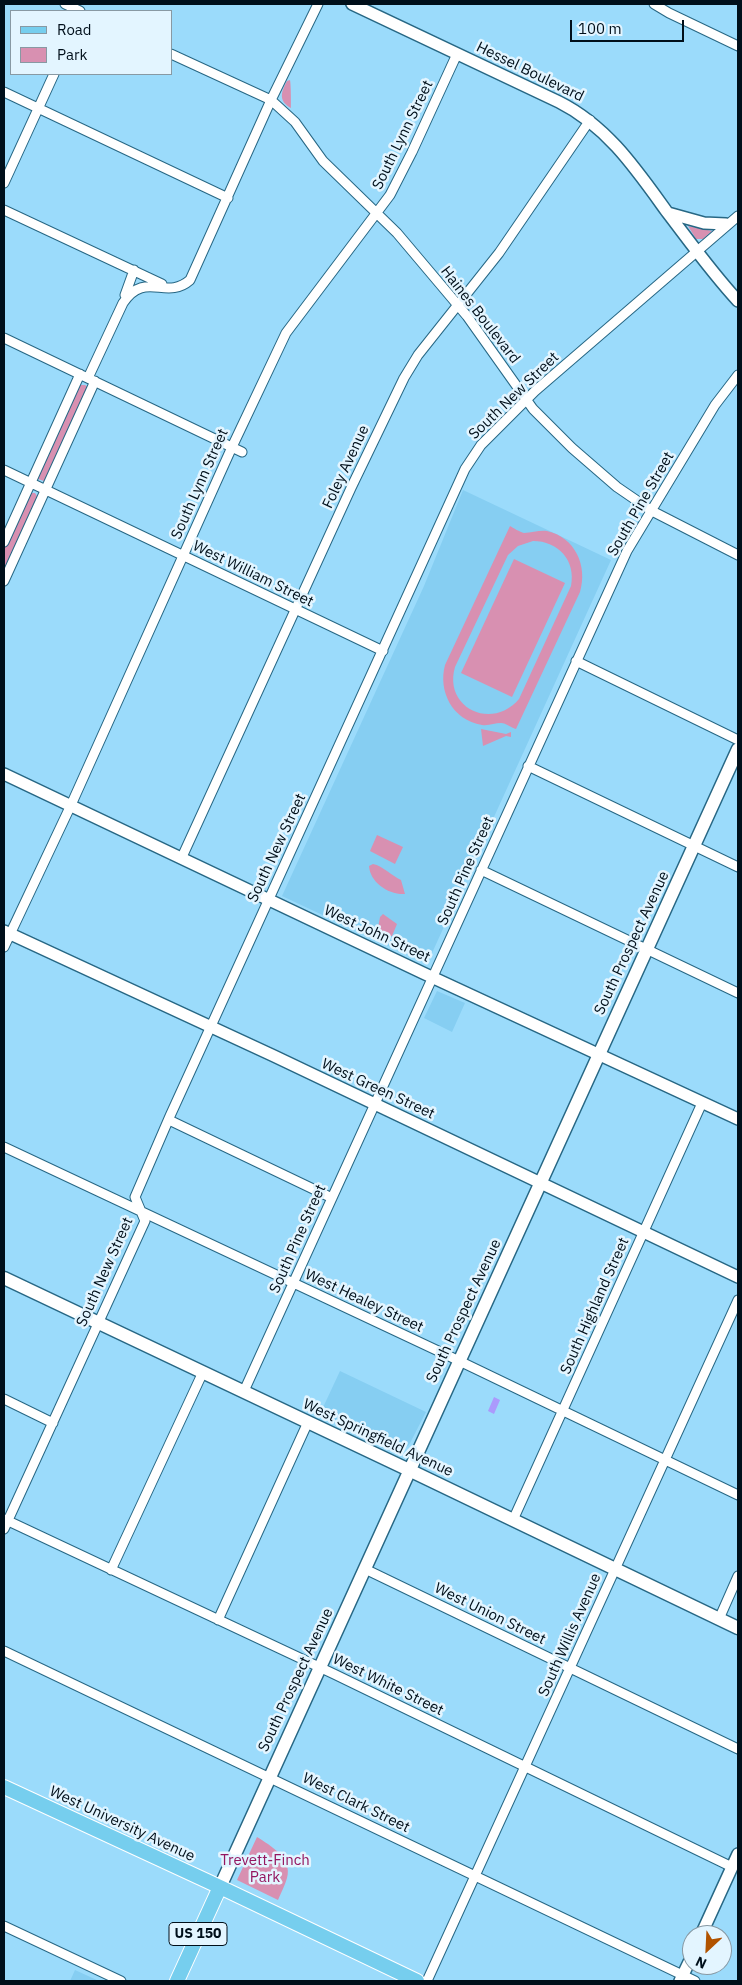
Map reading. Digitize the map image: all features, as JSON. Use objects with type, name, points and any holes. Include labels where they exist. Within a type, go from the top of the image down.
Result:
[{"type":"main road","name":"South Prospect Avenue","points":[[220,1887],[738,749]]},
{"type":"main road","name":"West Springfield Avenue","points":[[4,1278],[738,1628]]},
{"type":"main road","name":"West University Avenue","points":[[4,1787],[417,1981]]},
{"type":"main road","name":"US 150","points":[[177,1981],[220,1887]]},
{"type":"street","points":[[64,4],[78,10]]},
{"type":"street","points":[[123,303],[135,289],[149,286],[180,288],[190,280],[271,100],[318,4]]},
{"type":"street","name":"Hessel Boulevard","points":[[352,4],[559,102],[590,120],[630,160],[696,250],[738,301]]},
{"type":"street","points":[[654,4],[738,46]]},
{"type":"street","name":"Haines Boulevard","points":[[172,54],[271,100],[295,122],[323,161],[378,212],[457,304],[534,409],[590,465],[652,511],[738,554]]},
{"type":"street","name":"South Lynn Street","points":[[4,947],[7,932],[71,805],[232,446],[286,334],[378,212],[400,178],[457,54]]},
{"type":"street","points":[[4,183],[54,75]]},
{"type":"street","points":[[4,92],[228,198]]},
{"type":"street","name":"Foley Avenue","points":[[182,858],[391,403],[418,355],[499,252],[590,120]]},
{"type":"street","points":[[4,210],[170,288]]},
{"type":"street","points":[[668,213],[704,223],[726,224]]},
{"type":"street","name":"South New Street","points":[[5,1523],[145,1222],[135,1197],[168,1120],[465,469],[481,445],[526,399],[726,224],[738,216]]},
{"type":"street","points":[[4,542],[31,483],[88,378],[123,303],[134,270]]},
{"type":"street","points":[[4,338],[242,452]]},
{"type":"street","name":"South Pine Street","points":[[244,1391],[633,539],[652,511],[711,411],[738,375]]},
{"type":"street","points":[[4,582],[45,490],[88,378]]},
{"type":"street","name":"West William Street","points":[[4,470],[383,651]]},
{"type":"street","points":[[576,661],[738,740]]},
{"type":"street","points":[[528,766],[738,867]]},
{"type":"street","name":"West John Street","points":[[4,774],[702,1104],[738,1119]]},
{"type":"street","points":[[481,870],[738,993]]},
{"type":"street","name":"West Green Street","points":[[7,932],[211,1026],[738,1277]]},
{"type":"street","name":"South Highland Street","points":[[513,1520],[702,1104]]},
{"type":"street","points":[[168,1120],[332,1198]]},
{"type":"street","name":"West Healey Street","points":[[4,1147],[459,1361],[738,1495]]},
{"type":"street","name":"South Willis Avenue","points":[[427,1981],[738,1300]]},
{"type":"street","points":[[111,1570],[203,1372]]},
{"type":"street","points":[[4,1399],[53,1423]]},
{"type":"street","points":[[218,1620],[308,1422]]},
{"type":"street","name":"West White Street","points":[[5,1523],[111,1570],[320,1668],[732,1867]]},
{"type":"street","name":"West Union Street","points":[[365,1569],[738,1749]]},
{"type":"street","points":[[719,1619],[738,1576]]},
{"type":"street","name":"West Clark Street","points":[[4,1651],[476,1876],[682,1978],[695,1981]]},
{"type":"street","points":[[706,1925],[738,1854]]},
{"type":"street","points":[[4,1926],[121,1981]]},
{"type":"shaded area","points":[[463,490],[611,560],[427,964],[282,896],[424,586]]},
{"type":"shaded area","points":[[437,991],[465,1003],[452,1032],[424,1018]]},
{"type":"shaded area","points":[[340,1371],[426,1412],[409,1445],[403,1450],[394,1451],[319,1416]]},
{"type":"shaded area","points":[[494,1397],[500,1400],[494,1414],[488,1411]]},
{"type":"shaded area","points":[[75,1970],[99,1981],[70,1981]]},
{"type":"green space","points":[[290,80],[291,108],[282,99],[285,85]]},
{"type":"green space","points":[[688,226],[712,231],[703,239],[696,239]]},
{"type":"green space","points":[[80,385],[88,387],[48,479],[44,481],[38,479],[38,475]]},
{"type":"green space","points":[[31,493],[35,493],[39,499],[4,574],[4,549]]},
{"type":"green space","points":[[510,526],[524,533],[547,531],[557,534],[572,546],[577,554],[582,572],[580,592],[516,729],[503,723],[482,725],[472,722],[455,711],[446,694],[444,685],[445,665]],"holes":[[[533,541],[542,542],[557,548],[568,560],[571,568],[571,586],[519,699],[508,708],[496,713],[484,714],[472,710],[463,704],[456,694],[453,681],[455,667],[508,555],[518,546]]]},
{"type":"green space","points":[[514,559],[565,583],[512,697],[461,673]]},
{"type":"green space","points":[[481,729],[506,734],[511,732],[511,737],[506,736],[483,746]]},
{"type":"green space","points":[[377,835],[403,847],[395,864],[370,851]]},
{"type":"green space","points":[[373,864],[401,880],[405,894],[386,890],[376,882],[369,866]]},
{"type":"green space","points":[[383,914],[397,924],[392,936],[383,937],[377,933],[380,917]]},
{"type":"green space","name":"Trevett-Finch Park","points":[[257,1837],[279,1853],[287,1865],[287,1878],[278,1900],[237,1880]]}]
